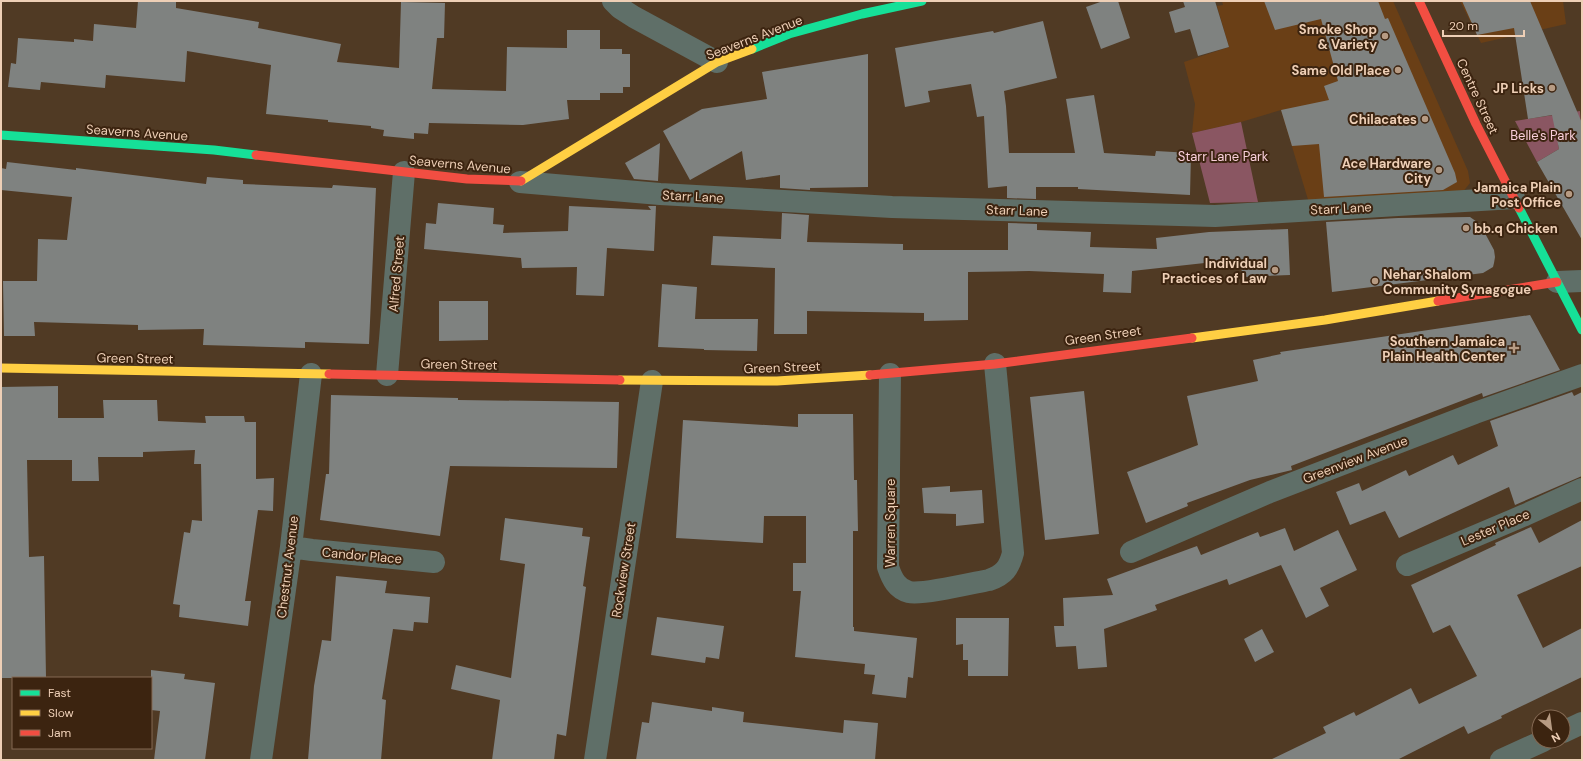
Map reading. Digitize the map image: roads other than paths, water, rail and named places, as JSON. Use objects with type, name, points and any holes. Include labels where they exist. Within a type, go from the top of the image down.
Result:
[{"type":"street","points":[[613,1],[620,8],[634,17],[717,62]]},
{"type":"street","name":"Seaverns Avenue","points":[[1,135],[214,150],[467,179],[520,182],[717,62],[861,7],[922,1]]},
{"type":"street","name":"Centre Street","points":[[1420,1],[1476,124],[1582,330]]},
{"type":"street","name":"Alfred Street","points":[[387,375],[404,172]]},
{"type":"street","name":"Starr Lane","points":[[520,182],[660,194],[892,207],[1215,216],[1514,198]]},
{"type":"street","points":[[1557,282],[1582,281]]},
{"type":"street","name":"Green Street","points":[[1,368],[777,381],[890,374],[994,364],[1324,320],[1557,282]]},
{"type":"street","name":"Warren Square","points":[[890,374],[888,567],[891,577],[895,583],[901,588],[916,593],[989,580],[998,577],[1010,564],[1013,554],[994,364]]},
{"type":"street","name":"Chestnut Avenue","points":[[261,760],[291,547],[311,374]]},
{"type":"street","name":"Greenview Avenue","points":[[1131,552],[1278,489],[1475,412],[1582,375]]},
{"type":"street","name":"Rockview Street","points":[[595,760],[652,380]]},
{"type":"street","name":"Lester Place","points":[[1407,565],[1526,515],[1582,489]]},
{"type":"street","name":"Candor Place","points":[[291,547],[434,562]]},
{"type":"street","points":[[1571,728],[1582,723]]},
{"type":"street","points":[[1501,760],[1531,746]]},
{"type":"place","name":"Smoke Shop & Variety","points":[[1385,36]]},
{"type":"place","name":"Same Old Place","points":[[1398,70]]},
{"type":"place","name":"JP Licks","points":[[1552,88]]},
{"type":"place","name":"Chilacates","points":[[1425,119]]},
{"type":"place","name":"Ace Hardware City","points":[[1439,170]]},
{"type":"place","name":"Jamaica Plain Post Office","points":[[1569,194]]},
{"type":"place","name":"bb.q Chicken","points":[[1466,228]]},
{"type":"place","name":"Individual Practices of Law","points":[[1275,270]]},
{"type":"place","name":"Nehar Shalom Community Synagogue","points":[[1375,281]]},
{"type":"place","name":"Southern Jamaica Plain Health Center","points":[[1514,348]]},
{"type":"park label","name":"Belle's Park","points":[[1543,135]]},
{"type":"park label","name":"Starr Lane Park","points":[[1223,156]]}]
